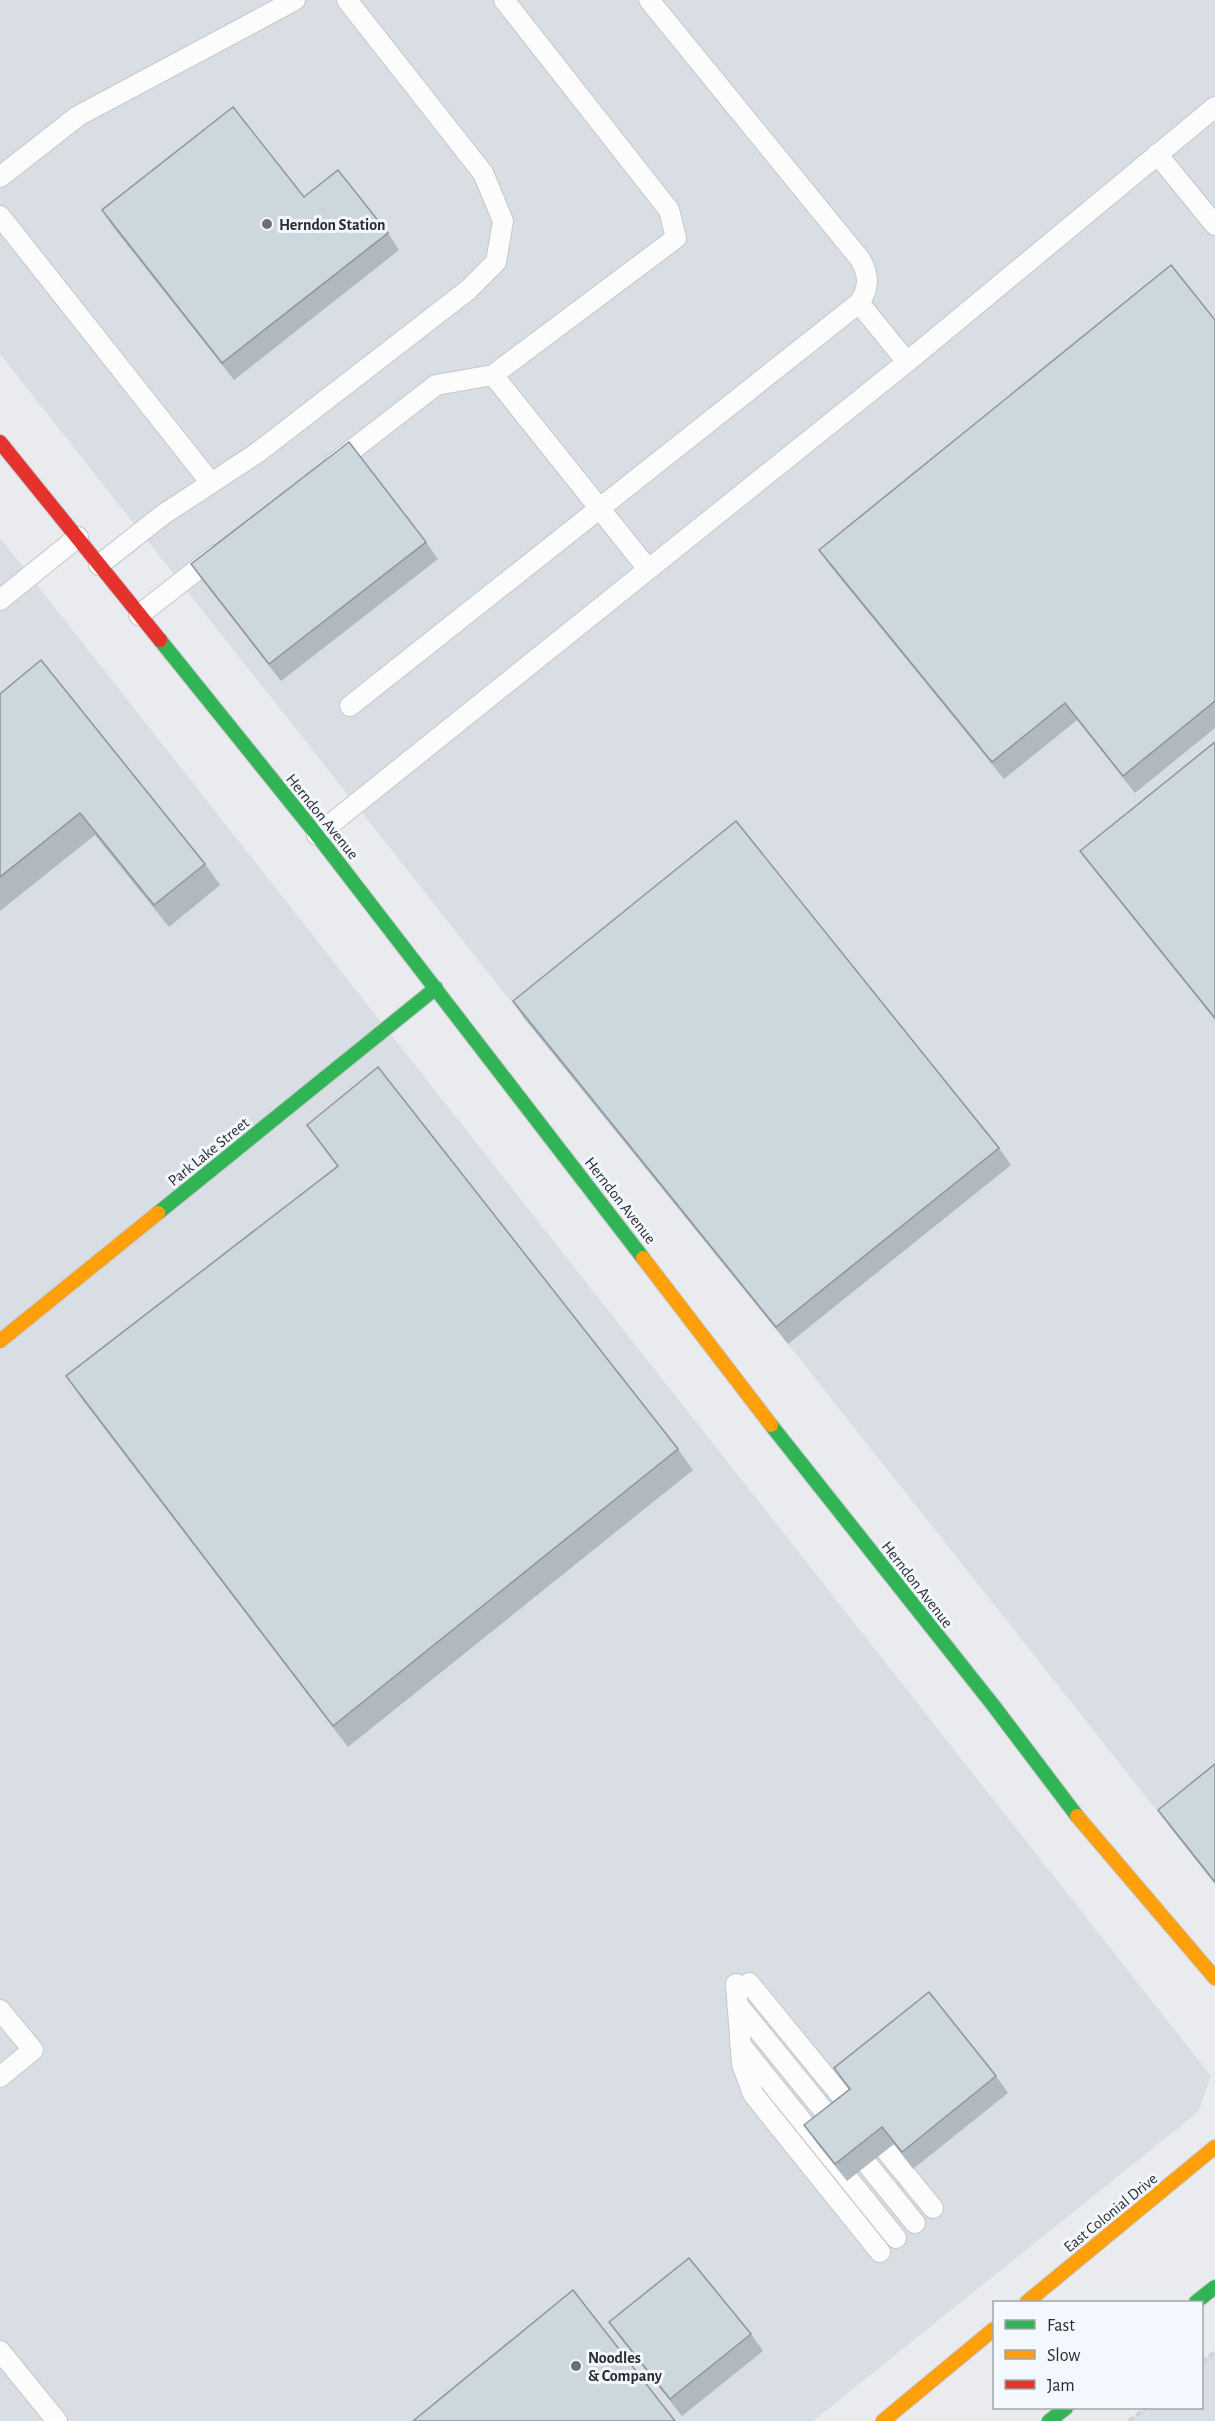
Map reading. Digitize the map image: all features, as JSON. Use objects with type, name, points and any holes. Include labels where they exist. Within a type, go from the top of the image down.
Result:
[{"type":"main road","name":"Herndon Avenue","points":[[0,442],[317,835],[1076,1815],[1215,1978]]},
{"type":"main road","name":"Park Lake Street","points":[[0,1341],[436,987]]},
{"type":"main road","name":"East Colonial Drive","points":[[1028,2301],[1215,2147]]},
{"type":"main road","points":[[1197,2301],[1215,2287]]},
{"type":"main road","points":[[883,2421],[993,2330]]},
{"type":"main road","points":[[1049,2421],[1065,2409]]},
{"type":"lane","points":[[0,177],[78,116],[295,0]]},
{"type":"lane","points":[[99,565],[164,514],[257,453],[468,290],[496,262],[503,221],[483,173],[347,0]]},
{"type":"lane","points":[[315,478],[436,385],[494,375],[676,238],[669,210],[504,0]]},
{"type":"lane","points":[[350,706],[599,506],[859,303],[867,286],[867,276],[860,259],[649,0]]},
{"type":"lane","points":[[317,835],[907,362],[1215,106]]},
{"type":"lane","points":[[1157,154],[1215,225]]},
{"type":"lane","points":[[0,216],[211,483]]},
{"type":"lane","points":[[859,303],[907,362]]},
{"type":"lane","points":[[494,375],[648,569]]},
{"type":"lane","points":[[0,600],[78,537]]},
{"type":"lane","points":[[140,615],[232,543]]},
{"type":"lane","points":[[880,2252],[753,2094],[746,2081],[737,2004],[742,1984],[933,2208]]},
{"type":"lane","points":[[737,2004],[915,2223]]},
{"type":"lane","points":[[0,2010],[33,2050],[0,2077]]},
{"type":"lane","points":[[740,2044],[896,2238]]},
{"type":"lane","points":[[0,2351],[57,2421]]},
{"type":"path","points":[[1203,2361],[1215,2352]]},
{"type":"path","points":[[1129,2421],[1145,2409]]},
{"type":"shaded area","points":[[0,0],[1215,0],[1215,1884],[788,1344],[524,1018],[0,354]]},
{"type":"shaded area","points":[[0,538],[1211,2076],[1198,2112],[813,2421],[0,2421]]},
{"type":"shaded area","points":[[1215,2351],[1215,2421],[1129,2421],[1144,2409],[1203,2409],[1203,2361]]},
{"type":"building","points":[[233,107],[304,197],[338,170],[388,233],[222,363],[102,210]]},
{"type":"building","points":[[1171,265],[1215,320],[1215,701],[1123,776],[1065,703],[992,762],[819,550]]},
{"type":"building","points":[[349,442],[426,542],[269,664],[191,564]]},
{"type":"building","points":[[41,660],[205,864],[154,905],[80,813],[0,877],[0,694]]},
{"type":"building","points":[[1215,742],[1215,1018],[1080,851]]},
{"type":"building","points":[[736,821],[999,1148],[776,1327],[513,1001]]},
{"type":"building","points":[[378,1067],[678,1449],[333,1726],[66,1376],[338,1166],[307,1125]]},
{"type":"building","points":[[1215,1764],[1215,1882],[1158,1810]]},
{"type":"building","points":[[929,1992],[996,2076],[902,2152],[882,2127],[835,2164],[804,2125],[850,2089],[834,2068]]},
{"type":"building","name":"Noodles & Company","points":[[689,2258],[751,2334],[670,2399],[609,2322]]},
{"type":"building","name":"Noodles & Company","points":[[573,2290],[675,2421],[413,2421]]},
{"type":"traffic: fast","points":[[160,640],[317,835],[643,1258]]},
{"type":"traffic: fast","points":[[158,1213],[436,988]]},
{"type":"traffic: fast","points":[[771,1425],[993,1705],[1077,1816]]},
{"type":"traffic: fast","points":[[1197,2301],[1215,2287]]},
{"type":"traffic: fast","points":[[1049,2421],[1065,2409]]},
{"type":"traffic: slow","points":[[0,1341],[158,1213]]},
{"type":"traffic: slow","points":[[643,1258],[771,1425]]},
{"type":"traffic: slow","points":[[1077,1816],[1215,1978]]},
{"type":"traffic: slow","points":[[1028,2301],[1215,2147]]},
{"type":"traffic: slow","points":[[883,2421],[993,2330]]},
{"type":"traffic: jam","points":[[0,442],[160,640]]},
{"type":"place","name":"Herndon Station","points":[[267,224]]},
{"type":"place","name":"Noodles & Company","points":[[576,2366]]}]
